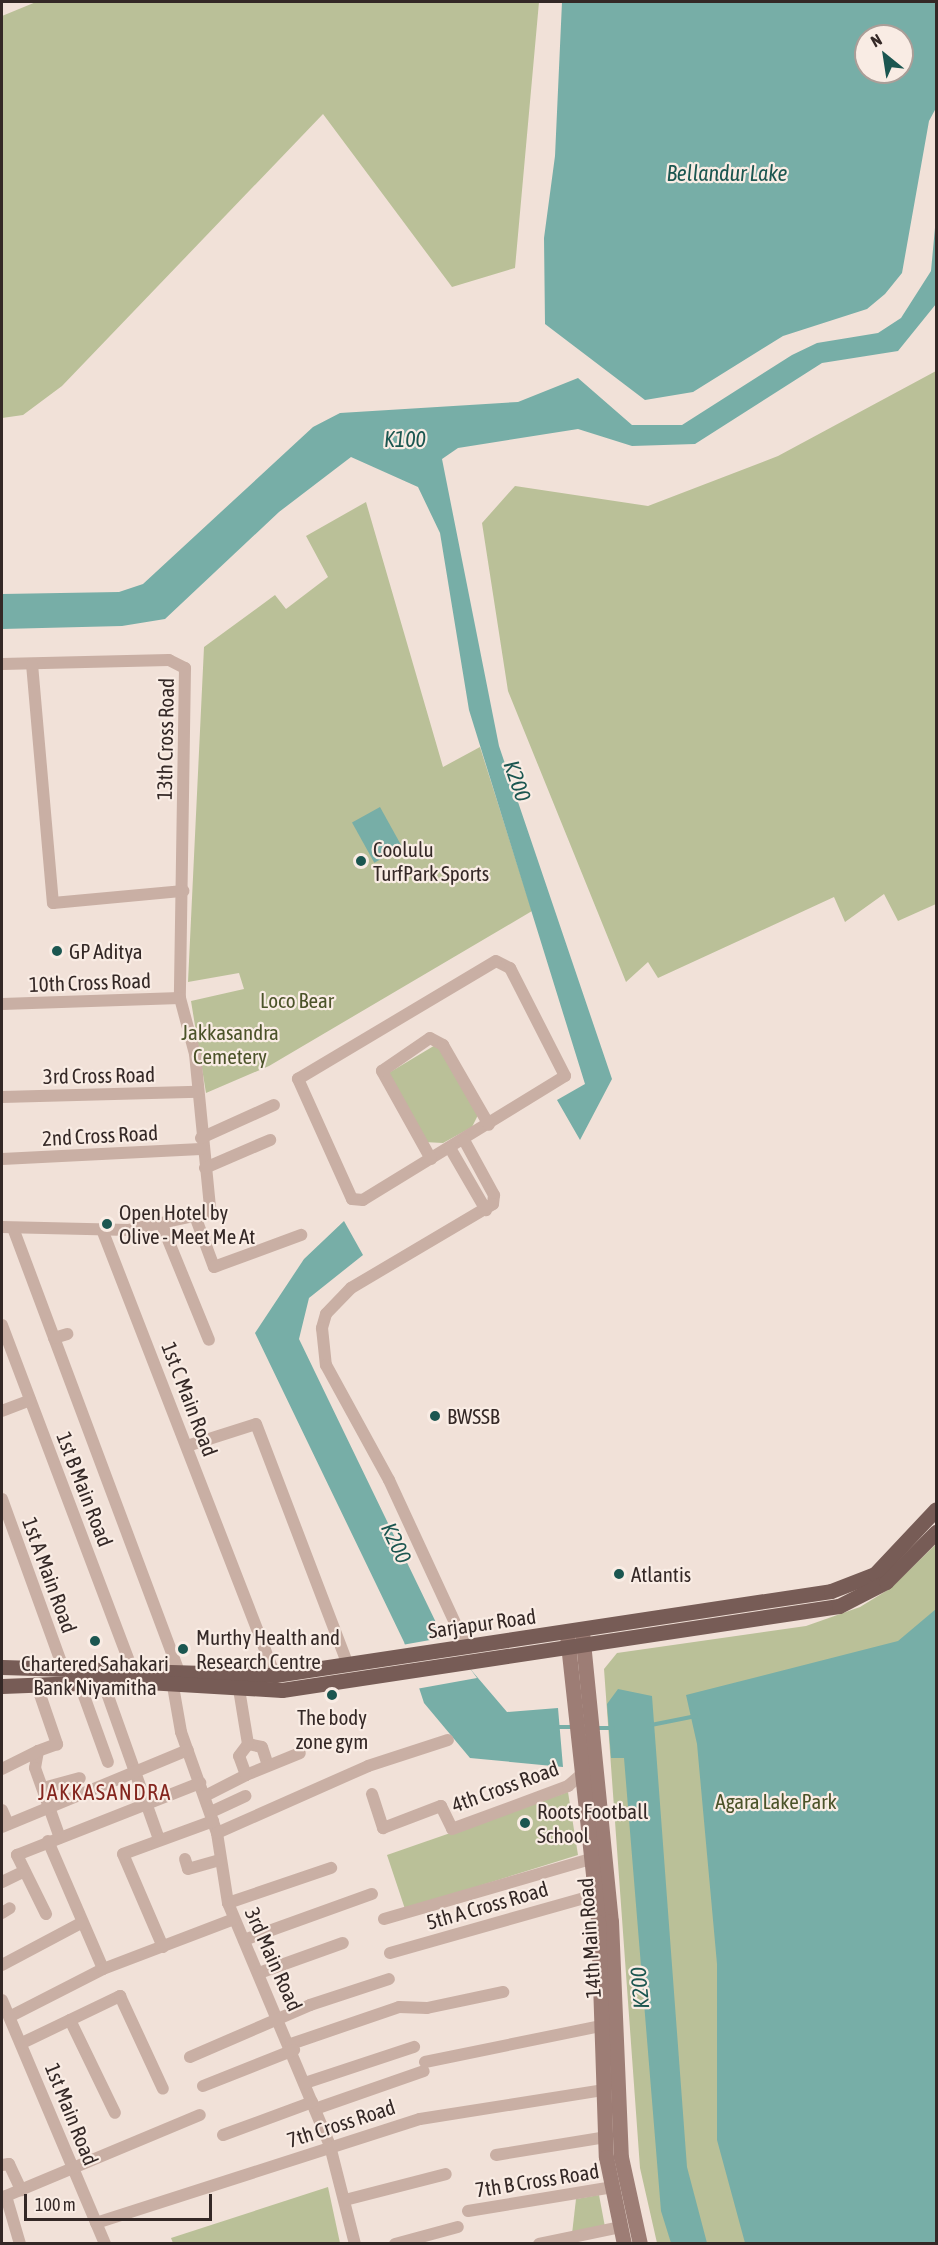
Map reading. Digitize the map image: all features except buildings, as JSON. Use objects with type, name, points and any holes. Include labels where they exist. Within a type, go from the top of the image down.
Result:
[{"type":"main road","name":"Sarjapur Road","points":[[575,1638],[855,1586],[875,1574],[936,1509]]},
{"type":"main road","name":"Sarjapur Road","points":[[2,1666],[131,1667],[275,1675],[402,1656],[465,1652],[851,1603],[886,1582],[936,1532]]},
{"type":"main road","name":"14th Main Road","points":[[575,1638],[574,1697],[610,1921],[621,2157],[640,2244]]},
{"type":"main road","name":"14th Main Road","points":[[575,1638],[590,1697],[586,1768],[595,1895],[603,2090],[606,2137],[624,2244]]},
{"type":"main road","name":"Sarjapur Road","points":[[2,1686],[104,1682],[282,1690],[407,1671],[465,1652]]},
{"type":"street","name":"13th Cross Road","points":[[2,664],[183,664],[183,891],[180,998],[195,1054],[201,1144],[210,1207],[195,1216]]},
{"type":"street","points":[[32,664],[53,903],[183,891]]},
{"type":"street","points":[[496,961],[510,968],[565,1076],[489,1125],[363,1200],[352,1199],[298,1079],[496,961]]},
{"type":"street","name":"10th Cross Road","points":[[2,1004],[180,998]]},
{"type":"street","points":[[431,1159],[382,1071],[430,1038],[443,1045],[489,1125]]},
{"type":"street","name":"3rd Cross Road","points":[[2,1097],[198,1092]]},
{"type":"street","points":[[201,1144],[274,1105]]},
{"type":"street","points":[[205,1168],[270,1140]]},
{"type":"street","points":[[464,1140],[494,1195],[486,1210],[351,1288],[326,1314],[322,1328],[327,1365],[389,1480],[465,1652]]},
{"type":"street","name":"2nd Cross Road","points":[[2,1159],[201,1144]]},
{"type":"street","points":[[450,1148],[486,1210]]},
{"type":"street","points":[[178,1669],[54,1338],[7,1227],[103,1232],[162,1225],[195,1216],[214,1267],[301,1235]]},
{"type":"street","points":[[162,1225],[209,1340]]},
{"type":"street","name":"1st C Main Road","points":[[103,1232],[275,1675]]},
{"type":"street","name":"1st B Main Road","points":[[2,1325],[131,1667]]},
{"type":"street","points":[[54,1338],[67,1334]]},
{"type":"street","points":[[2,1411],[30,1400]]},
{"type":"street","points":[[188,1446],[256,1424],[348,1665]]},
{"type":"street","name":"1st A Main Road","points":[[2,1499],[62,1665]]},
{"type":"street","points":[[79,1682],[108,1762]]},
{"type":"street","points":[[104,1682],[138,1773],[159,1839]]},
{"type":"street","points":[[2,1769],[57,1744],[36,1683]]},
{"type":"street","name":"3rd Main Road","points":[[173,1686],[188,1750],[213,1822],[228,1903],[292,2047],[330,2146],[355,2244]]},
{"type":"street","points":[[239,1689],[248,1744],[239,1756],[246,1775]]},
{"type":"street","points":[[163,1947],[123,1854],[159,1839],[448,1740]]},
{"type":"street","points":[[248,1744],[262,1747],[268,1765]]},
{"type":"street","points":[[2,1810],[4,1825],[138,1773],[188,1750]]},
{"type":"street","points":[[38,1751],[35,1768],[49,1806],[54,1839],[81,1923],[103,1969]]},
{"type":"street","points":[[205,1796],[268,1765],[300,1753]]},
{"type":"street","name":"4th Cross Road","points":[[372,1794],[383,1828],[441,1806],[452,1829],[568,1785],[586,1768]]},
{"type":"street","points":[[42,1788],[80,1778]]},
{"type":"street","points":[[46,1914],[17,1855],[200,1783]]},
{"type":"street","points":[[213,1822],[246,1796]]},
{"type":"street","points":[[185,1859],[188,1869],[220,1860]]},
{"type":"street","points":[[384,1919],[591,1859]]},
{"type":"street","points":[[228,1903],[331,1868]]},
{"type":"street","points":[[2,1882],[25,1871]]},
{"type":"street","points":[[244,1940],[372,1894]]},
{"type":"street","name":"5th A Cross Road","points":[[390,1953],[595,1895]]},
{"type":"street","points":[[11,2016],[103,1969],[234,1919]]},
{"type":"street","points":[[2,1965],[81,1923]]},
{"type":"street","points":[[259,1973],[343,1943]]},
{"type":"street","points":[[190,2057],[280,2019],[389,1979]]},
{"type":"street","points":[[203,2086],[292,2047],[399,2007],[427,2008],[503,1992]]},
{"type":"street","points":[[22,2043],[120,1996],[163,2089]]},
{"type":"street","name":"1st Main Road","points":[[2,2000],[11,2016],[105,2244]]},
{"type":"street","points":[[70,2020],[115,2113]]},
{"type":"street","points":[[223,2135],[424,2066],[601,2026]]},
{"type":"street","points":[[305,2083],[414,2047]]},
{"type":"street","name":"7th Cross Road","points":[[96,2223],[330,2146],[438,2115],[603,2090]]},
{"type":"street","points":[[20,2244],[6,2196],[72,2166],[200,2115]]},
{"type":"street","points":[[496,2156],[606,2137]]},
{"type":"street","points":[[2,2166],[9,2164],[21,2190]]},
{"type":"street","points":[[345,2200],[446,2174]]},
{"type":"street","name":"7th B Cross Road","points":[[468,2211],[613,2187]]},
{"type":"street","name":"7th B Cross Road","points":[[395,2244],[458,2227]]},
{"type":"street","points":[[539,2244],[621,2228]]},
{"type":"green space","points":[[36,2],[539,2],[515,268],[452,287],[323,114],[62,386],[23,415],[2,418],[2,16]]},
{"type":"green space","points":[[936,371],[936,904],[898,921],[884,894],[845,922],[834,897],[658,978],[648,962],[626,982],[508,691],[482,523],[515,486],[648,506],[778,456]]},
{"type":"green space","points":[[366,502],[443,767],[480,747],[532,911],[269,1066],[206,1093],[191,1001],[244,989],[239,973],[188,982],[204,647],[275,595],[286,609],[328,577],[306,536]]},
{"type":"green space","points":[[437,1044],[478,1115],[472,1127],[443,1143],[424,1142],[387,1074]]},
{"type":"green space","name":"Agara Lake Park","points":[[936,1544],[936,2243],[657,2243],[640,2168],[604,1669],[617,1653],[806,1626],[860,1607],[891,1588]]},
{"type":"green space","name":"Roots Football School","points":[[568,1792],[578,1855],[405,1909],[387,1855]]},
{"type":"green space","points":[[328,2187],[340,2243],[173,2243],[171,2238]]},
{"type":"green space","points":[[599,2195],[605,2227],[572,2234],[576,2199]]},
{"type":"water","name":"Bellandur Lake","points":[[562,2],[936,2],[936,108],[929,121],[902,273],[885,294],[867,309],[783,336],[693,392],[645,400],[545,324],[544,238],[555,156]]},
{"type":"water","name":"K100","points":[[936,217],[936,304],[898,351],[822,363],[695,444],[632,446],[578,429],[458,448],[442,459],[499,746],[612,1079],[580,1140],[557,1100],[585,1084],[469,710],[440,533],[418,487],[351,457],[279,512],[165,619],[122,626],[2,629],[2,594],[119,592],[143,584],[313,427],[340,413],[518,402],[578,378],[632,425],[682,425],[792,355],[817,343],[878,333],[901,318],[931,271]]},
{"type":"water","points":[[380,807],[402,847],[374,863],[352,823]]},
{"type":"water","points":[[344,1221],[363,1255],[309,1298],[299,1339],[443,1637],[507,1712],[558,1708],[563,1767],[470,1758],[424,1703],[404,1642],[255,1333],[304,1259]]},
{"type":"water","name":"Agara Lake Park","points":[[936,1609],[936,2243],[745,2243],[717,2140],[717,1964],[697,1744],[686,1695],[898,1641]]},
{"type":"water","points":[[618,1689],[652,1696],[687,2167],[707,2243],[671,2243],[661,2211],[624,1758],[611,1758],[607,1704]]},
{"type":"pier","points":[[447,1637],[477,1678],[416,1689],[402,1645]]},
{"type":"waterway","name":"K200","points":[[651,1725],[696,1716]]},
{"type":"waterway","name":"K200","points":[[555,1727],[574,1727]]},
{"type":"waterway","name":"K200","points":[[594,1728],[613,1728]]},
{"type":"place","name":"Coolulu TurfPark Sports","points":[[361,861]]},
{"type":"place","name":"GP Aditya","points":[[57,951]]},
{"type":"place","name":"Open Hotel by Olive - Meet Me At","points":[[107,1224]]},
{"type":"place","name":"BWSSB","points":[[435,1416]]},
{"type":"place","name":"Atlantis","points":[[619,1574]]},
{"type":"place","name":"Chartered Sahakari Bank Niyamitha","points":[[95,1641]]},
{"type":"place","name":"Murthy Health and Research Centre","points":[[183,1649]]},
{"type":"place","name":"The body zone gym","points":[[332,1695]]},
{"type":"place","name":"Roots Football School","points":[[525,1823]]},
{"type":"district","name":"JAKKASANDRA","points":[[105,1793]]},
{"type":"park label","name":"Loco Bear","points":[[297,1000]]},
{"type":"park label","name":"Jakkasandra Cemetery","points":[[230,1044]]}]
